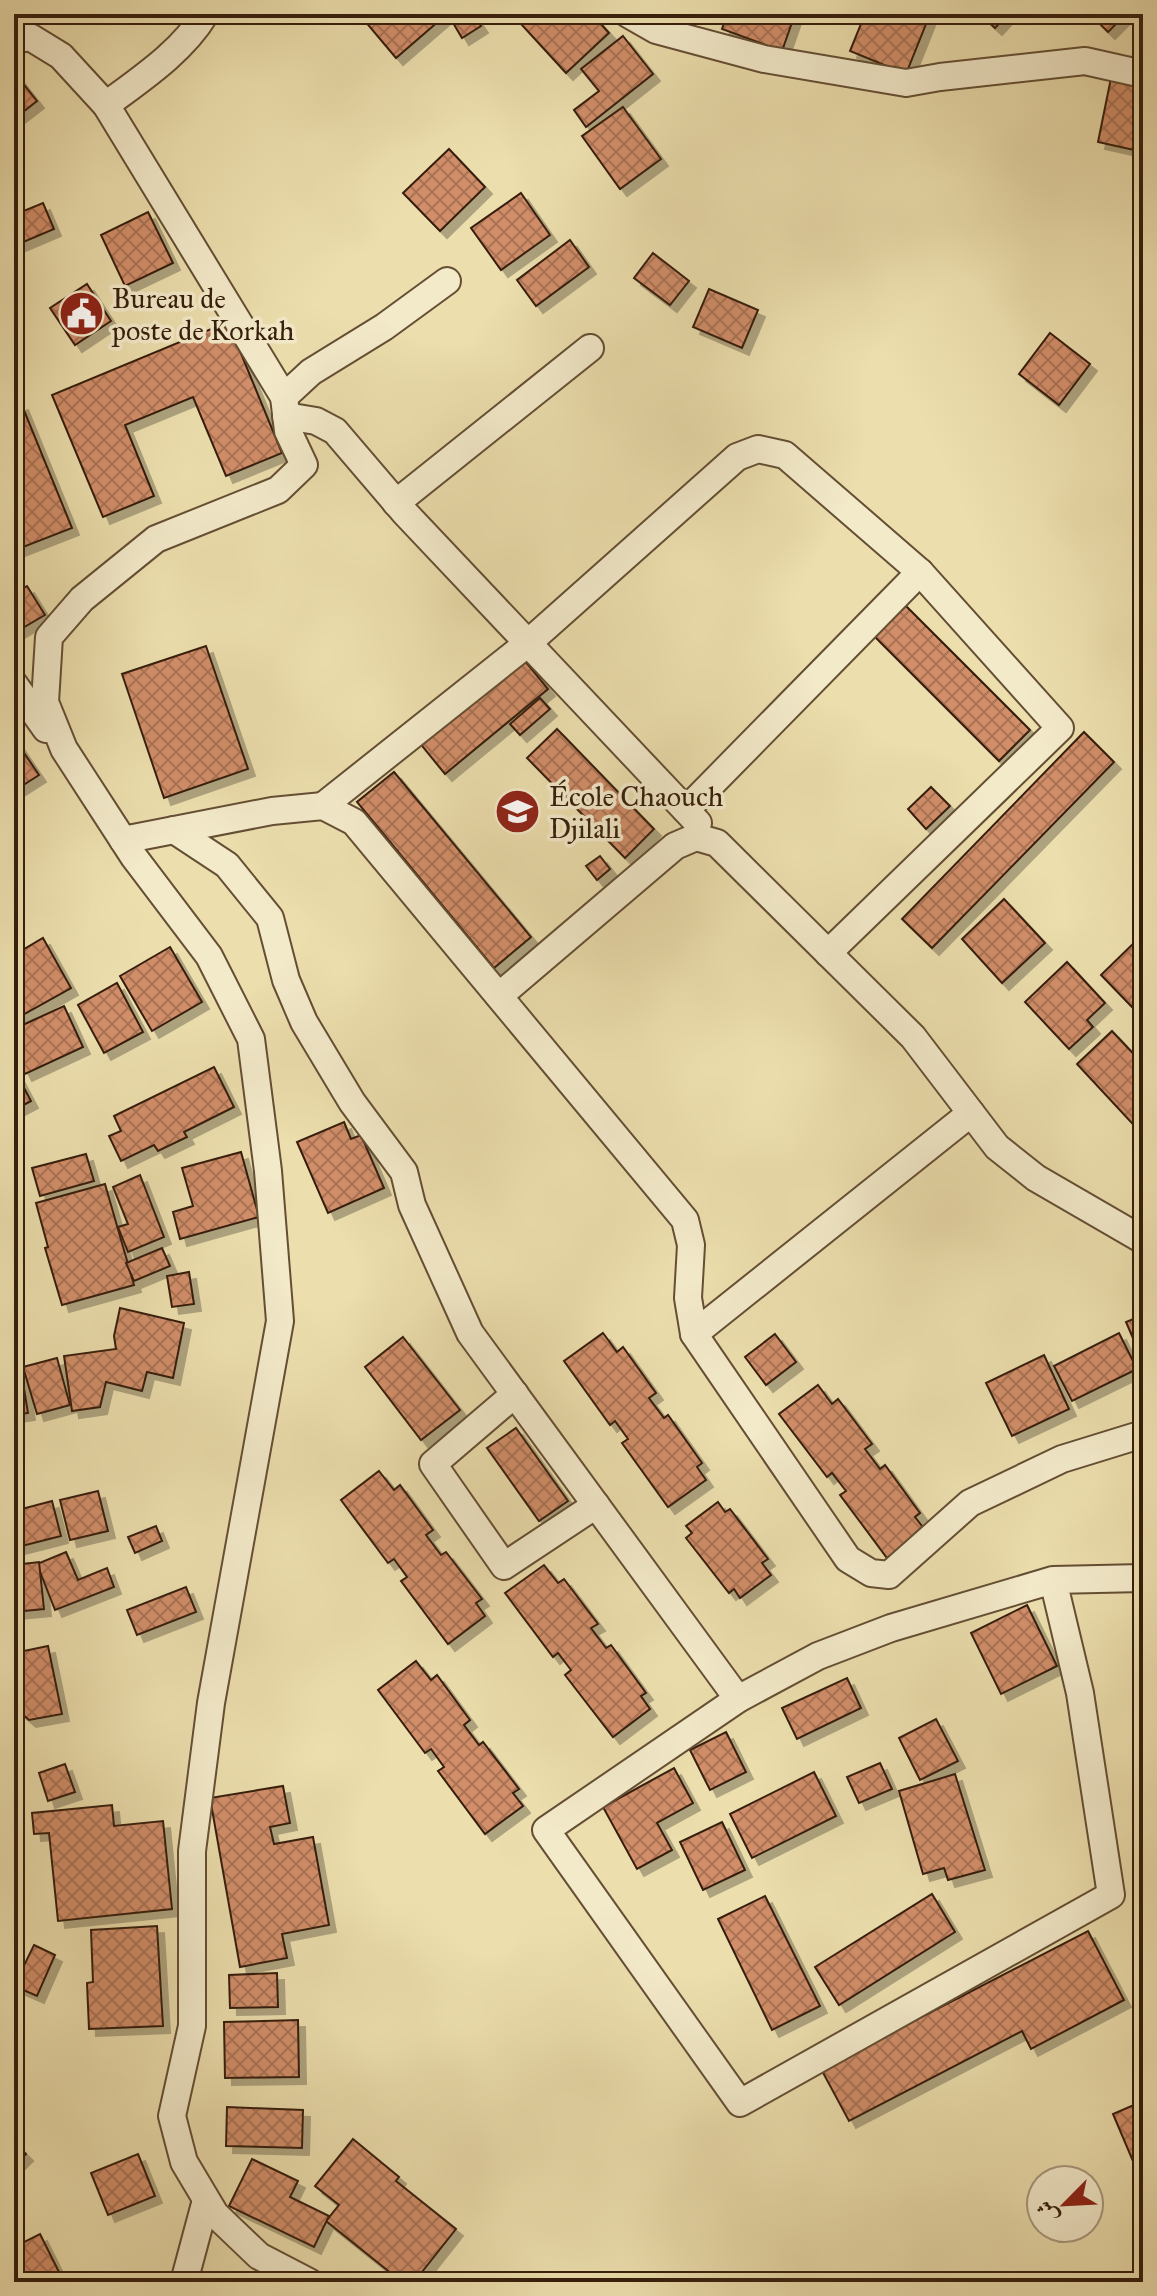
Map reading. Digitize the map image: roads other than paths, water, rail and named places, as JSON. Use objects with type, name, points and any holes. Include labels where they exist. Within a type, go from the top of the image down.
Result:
[{"type":"street","points":[[106,105],[150,72],[198,25],[205,14]]},
{"type":"street","points":[[628,14],[656,30],[764,59],[906,83],[1085,61],[1143,74]]},
{"type":"street","points":[[14,40],[30,37],[61,56],[106,105],[285,406],[288,431],[304,465],[278,490],[156,539],[82,599],[49,637],[45,702],[64,749],[123,840],[209,956],[251,1039],[268,1171],[280,1321],[217,1662],[192,1851],[192,2026],[172,2116],[184,2162],[215,2214],[259,2256],[309,2282]]},
{"type":"street","points":[[285,406],[311,372],[384,327],[447,281]]},
{"type":"street","points":[[396,503],[590,348]]},
{"type":"street","points":[[285,406],[335,431],[396,503],[717,843],[913,1037],[997,1147],[1036,1178],[1143,1240]]},
{"type":"street","points":[[123,840],[272,811],[323,806],[528,643],[737,457],[758,449],[785,455],[920,572],[1060,728],[828,953]]},
{"type":"street","points":[[686,810],[920,572]]},
{"type":"street","points":[[14,684],[93,794]]},
{"type":"street","points":[[323,806],[354,822],[685,1220],[691,1245],[688,1298],[694,1334],[848,1559],[871,1573],[889,1575],[970,1503],[1062,1459],[1143,1434]]},
{"type":"street","points":[[174,830],[227,865],[270,918],[286,980],[304,1022],[352,1102],[404,1172],[412,1205],[470,1333],[738,1699]]},
{"type":"street","points":[[499,996],[675,846],[696,837],[717,843]]},
{"type":"street","points":[[694,1334],[971,1113]]},
{"type":"street","points":[[515,1394],[433,1464],[504,1566],[596,1505]]},
{"type":"street","points":[[1053,1580],[1080,1693],[1111,1895],[740,2103],[546,1830],[738,1699],[818,1656],[891,1628],[1053,1580],[1143,1578]]},
{"type":"street","points":[[184,2282],[206,2200]]},
{"type":"place","name":"Bureau de poste de Korkah","points":[[81,314]]},
{"type":"place","name":"École Chaouch Djilali","points":[[518,812]]}]
